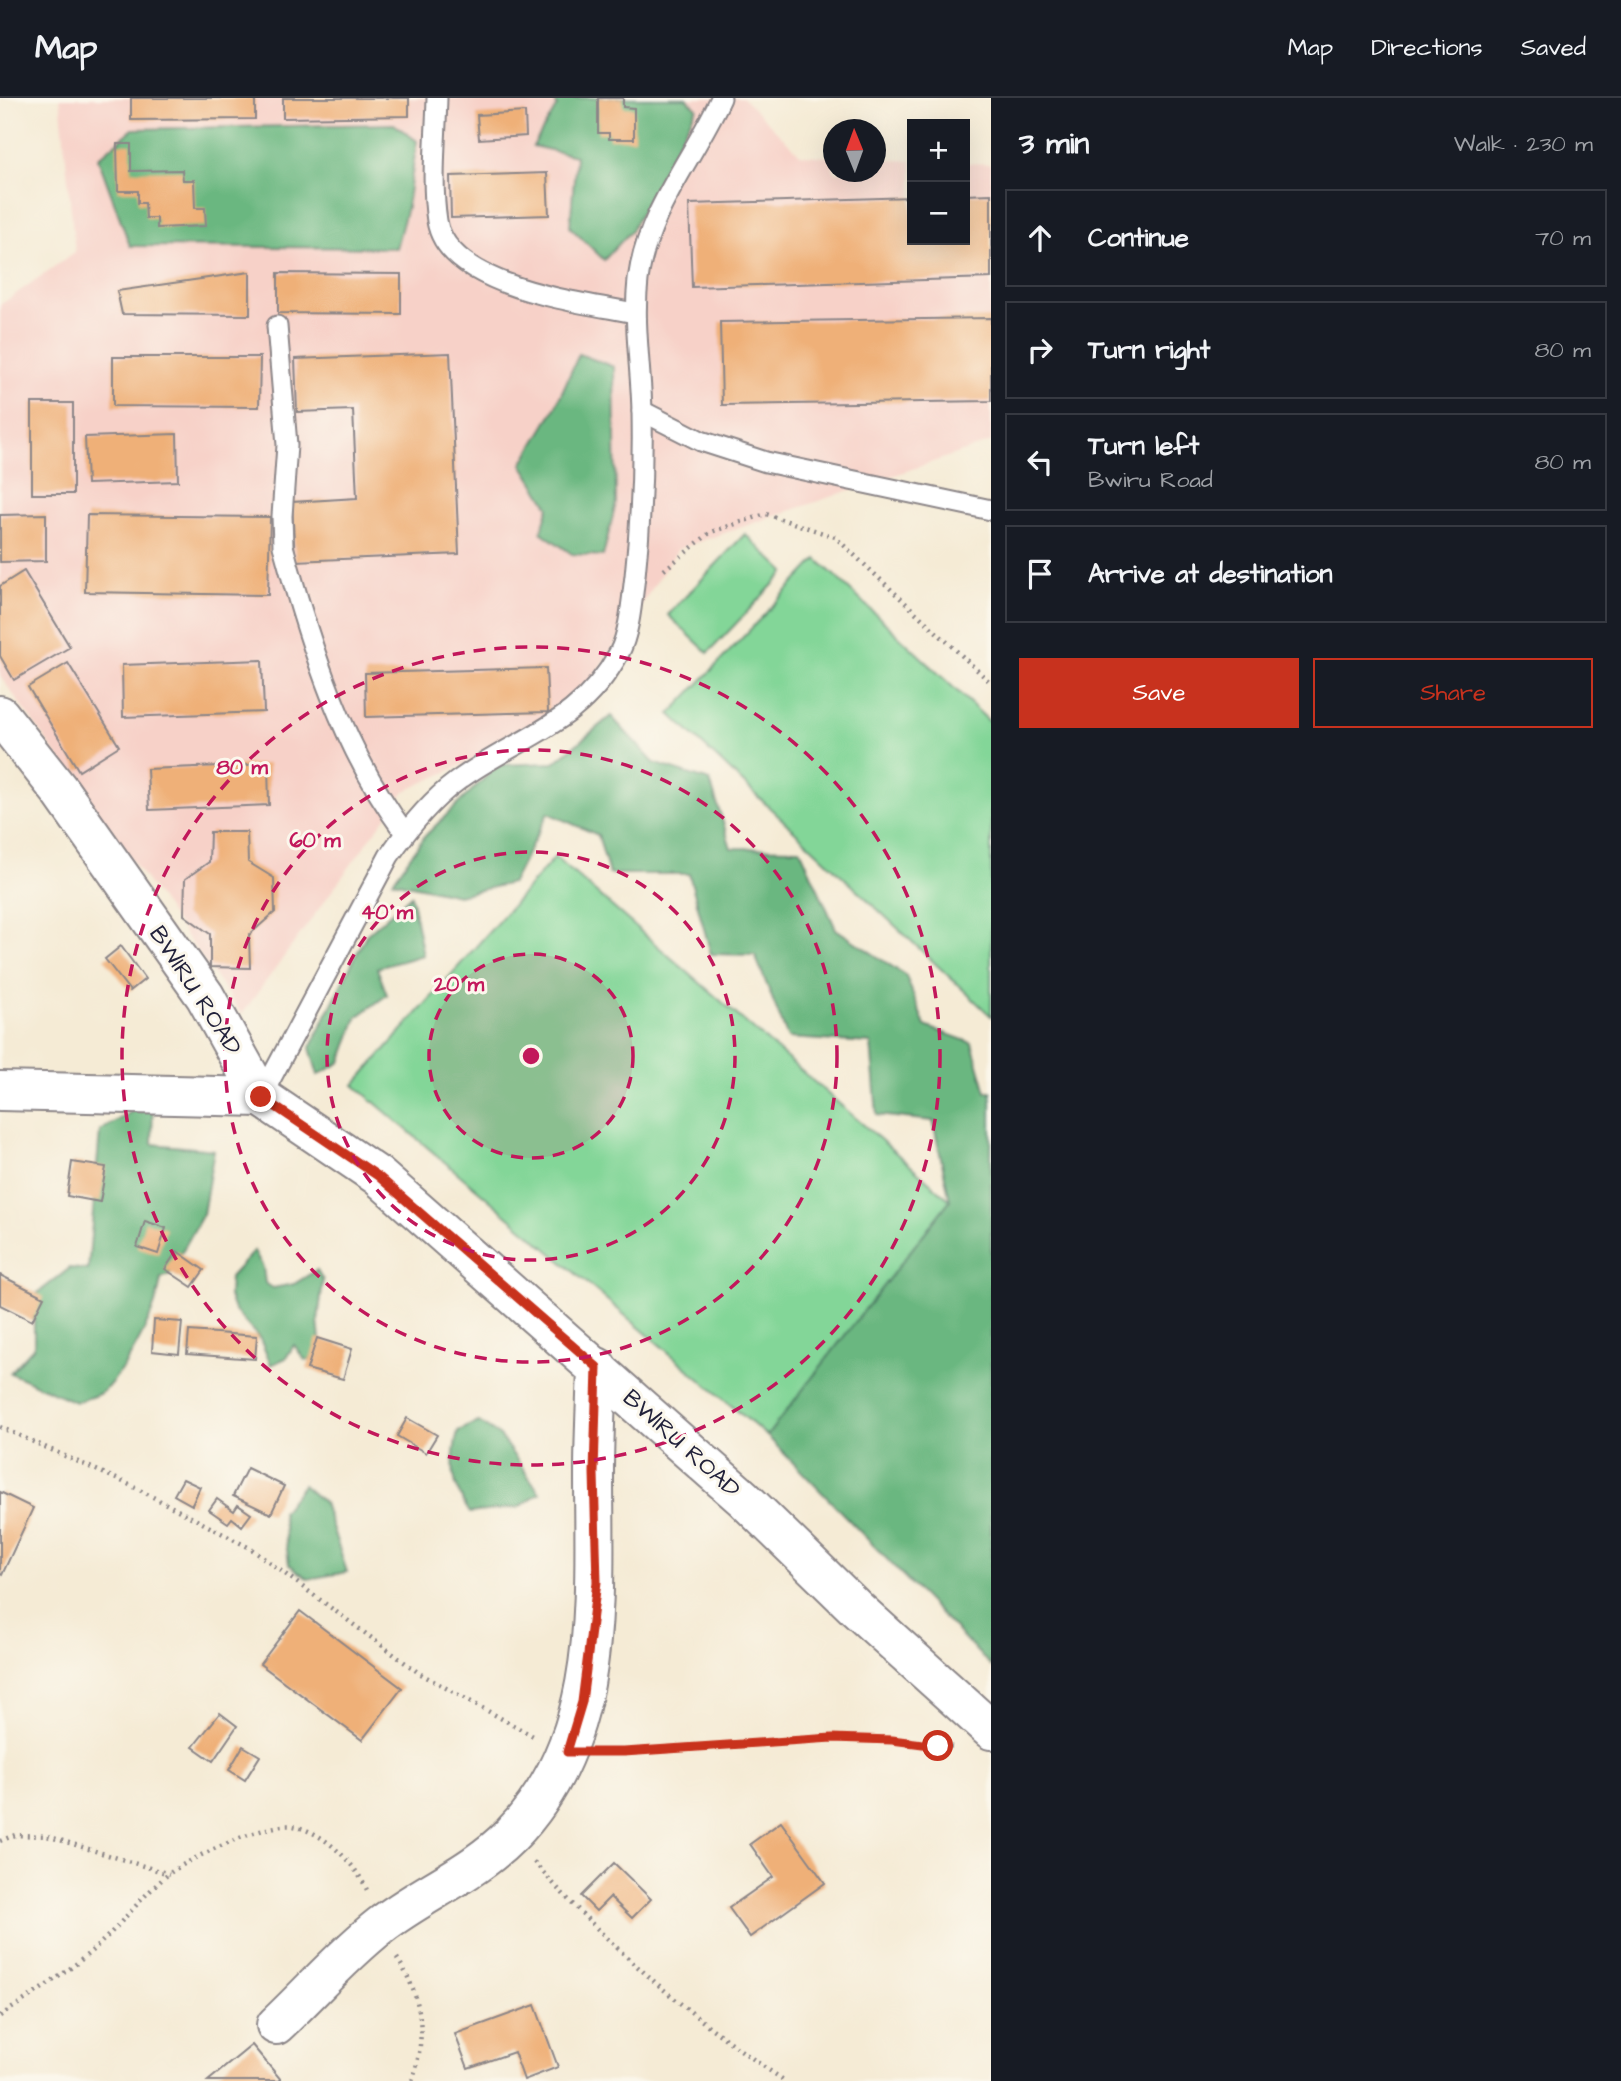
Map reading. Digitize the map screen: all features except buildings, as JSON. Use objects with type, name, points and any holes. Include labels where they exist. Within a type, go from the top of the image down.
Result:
[{"type":"street","name":"BWIRU ROAD","points":[[0,715],[60,791],[205,996],[261,1097],[378,1176],[597,1367],[977,1739]]},
{"type":"street","points":[[0,1091],[261,1097]]},
{"type":"street","points":[[276,2025],[377,1928],[510,1836],[567,1752],[582,1702],[597,1582],[594,1473],[597,1367]]},
{"type":"lane","points":[[437,98],[437,223],[449,249],[474,268],[512,286],[635,313]]},
{"type":"lane","points":[[261,1097],[389,856],[405,833],[453,784],[488,760],[553,726],[592,694],[620,651],[633,594],[640,524],[642,411],[635,313],[639,276],[651,227],[721,98]]},
{"type":"lane","points":[[277,326],[287,445],[282,516],[283,546],[341,718],[378,797],[405,833]]},
{"type":"lane","points":[[642,411],[701,441],[766,462],[991,510]]},
{"type":"path","points":[[633,594],[711,532],[766,514],[835,537],[991,683]]},
{"type":"path","points":[[0,1427],[130,1485],[226,1535],[298,1582],[419,1673],[494,1716],[567,1752],[708,1748],[832,1738],[977,1739]]},
{"type":"path","points":[[0,2016],[95,1948],[169,1874],[199,1854],[252,1834],[291,1825],[313,1833],[343,1856],[360,1876],[371,1901],[377,1928],[412,1981],[423,2020],[421,2056],[412,2081]]},
{"type":"path","points":[[0,1841],[15,1835],[47,1836],[169,1874]]},
{"type":"path","points":[[510,1836],[584,1917],[674,1999],[712,2031],[785,2081]]},
{"type":"shaded area","points":[[60,98],[743,98],[801,155],[823,156],[823,182],[886,182],[886,160],[907,161],[907,245],[970,245],[970,163],[991,164],[991,442],[678,549],[574,707],[556,722],[405,791],[242,1014],[0,676],[0,305],[75,252]]},
{"type":"green space","points":[[554,98],[686,98],[697,108],[631,231],[604,260],[570,227],[576,156],[533,146],[557,106]]},
{"type":"green space","points":[[394,124],[417,141],[407,207],[396,248],[130,246],[98,158],[133,129]]},
{"type":"green space","points":[[579,354],[614,367],[616,503],[603,556],[572,554],[541,532],[549,507],[522,464],[554,410]]},
{"type":"green space","points":[[745,534],[785,572],[708,653],[668,615]]},
{"type":"green space","points":[[817,559],[991,723],[991,1016],[670,714]]},
{"type":"green space","points":[[611,716],[654,763],[710,781],[731,848],[800,849],[836,929],[906,976],[925,1026],[972,1043],[986,1092],[991,1092],[991,1666],[767,1436],[950,1200],[933,1121],[877,1115],[871,1043],[788,1038],[755,955],[711,954],[689,874],[609,874],[598,835],[548,813],[512,883],[458,895],[393,881],[425,836],[498,765],[554,763]]},
{"type":"green space","points":[[555,857],[950,1200],[767,1436],[354,1085]]},
{"type":"green space","points":[[411,895],[423,955],[377,968],[387,995],[357,1017],[341,1062],[318,1075],[310,1048],[366,935]]},
{"type":"green space","points":[[153,1098],[152,1144],[214,1150],[203,1214],[169,1275],[161,1278],[148,1322],[123,1367],[102,1392],[75,1402],[10,1373],[34,1347],[34,1296],[70,1268],[88,1270],[100,1131]]},
{"type":"green space","points":[[254,1251],[263,1267],[265,1283],[273,1288],[294,1284],[317,1270],[323,1280],[318,1321],[322,1358],[305,1360],[294,1345],[286,1358],[271,1365],[260,1339],[234,1310],[229,1296],[230,1277]]},
{"type":"green space","points":[[479,1422],[500,1436],[540,1493],[519,1507],[470,1513],[459,1493],[453,1464],[458,1431]]},
{"type":"green space","points":[[303,1485],[324,1503],[347,1572],[308,1579],[289,1564],[282,1512]]},
{"type":"route","points":[[261,1097],[378,1176],[597,1367],[594,1473],[597,1582],[592,1641],[582,1702],[567,1752],[770,1745],[832,1738],[892,1740],[938,1746]]}]
